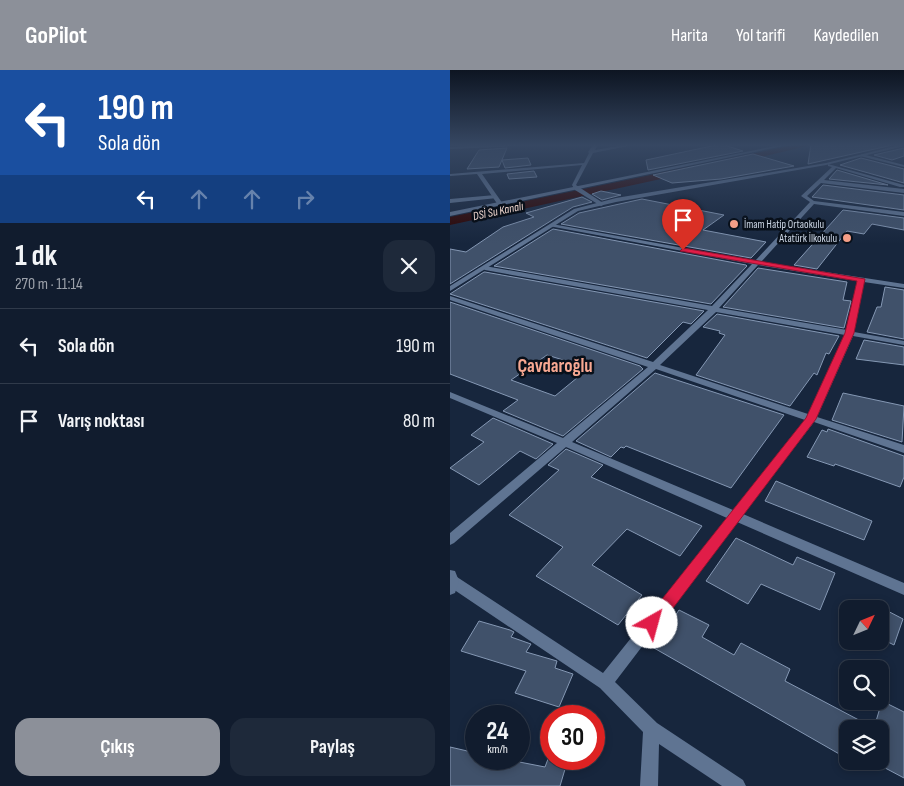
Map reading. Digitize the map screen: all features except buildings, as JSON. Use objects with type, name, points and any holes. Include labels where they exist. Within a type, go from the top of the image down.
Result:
[{"type":"street","points":[[482,177],[500,204]]},
{"type":"street","points":[[577,177],[574,183],[577,189],[588,194],[601,204]]},
{"type":"street","points":[[450,214],[630,177]]},
{"type":"street","points":[[450,289],[576,210],[601,204],[762,177]]},
{"type":"street","points":[[823,177],[804,196],[813,202],[904,214]]},
{"type":"street","points":[[871,177],[904,187]]},
{"type":"street","points":[[820,181],[904,191]]},
{"type":"street","points":[[450,202],[495,197]]},
{"type":"street","points":[[450,540],[653,367],[714,309],[813,202]]},
{"type":"street","points":[[552,226],[757,263],[904,286]]},
{"type":"street","points":[[485,268],[904,343]]},
{"type":"street","points":[[605,683],[811,419],[850,333],[861,279]]},
{"type":"street","points":[[450,298],[904,450]]},
{"type":"street","points":[[450,396],[566,443],[904,590]]},
{"type":"street","points":[[451,582],[605,683],[651,729],[737,786]]},
{"type":"street","points":[[648,786],[651,729]]},
{"type":"waterway","name":"DSİ Su Kanalı","points":[[450,221],[654,177]]},
{"type":"place","name":"İmam Hatip Ortaokulu","points":[[734,224]]},
{"type":"place","name":"Atatürk İlkokulu","points":[[847,238]]},
{"type":"district","name":"Çavdaroğlu","points":[[555,365]]},
{"type":"route","points":[[652,623],[811,419],[850,333],[861,279],[683,250]]}]
